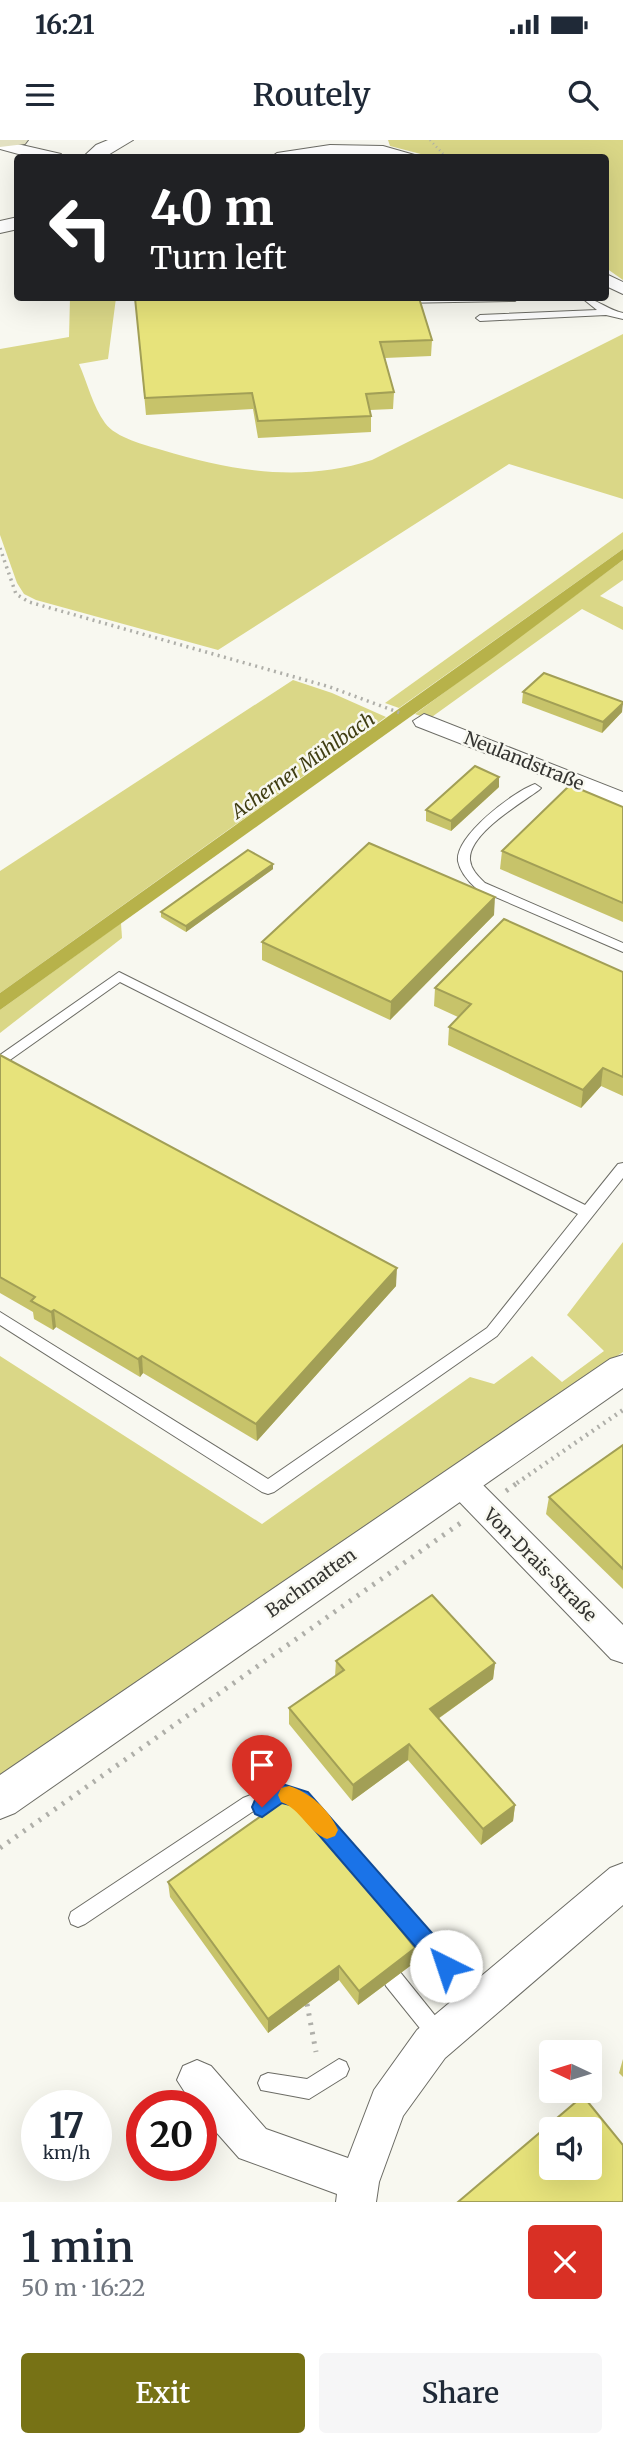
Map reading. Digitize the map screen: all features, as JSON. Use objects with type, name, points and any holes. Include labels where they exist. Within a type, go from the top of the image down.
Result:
[{"type":"main road","points":[[0,142],[18,140]]},
{"type":"street","points":[[0,142],[75,153],[102,149],[124,140]]},
{"type":"street","points":[[297,154],[323,149],[354,149],[390,154]]},
{"type":"street","name":"Neulandstraße","points":[[424,722],[623,800]]},
{"type":"street","name":"Bachmatten","points":[[0,1799],[623,1369]]},
{"type":"street","name":"Von-Drais-Straße","points":[[459,1481],[623,1648]]},
{"type":"street","points":[[197,2080],[253,2144],[358,2192],[388,2104],[439,2036],[623,1881]]},
{"type":"lane","points":[[386,302],[418,301]]},
{"type":"lane","points":[[590,301],[606,312]]},
{"type":"lane","points":[[480,318],[606,312],[623,316]]},
{"type":"lane","points":[[535,788],[483,826],[465,848],[463,860],[470,876],[481,886],[623,947]]},
{"type":"lane","points":[[0,1062],[120,976],[587,1212]]},
{"type":"lane","points":[[0,1318],[268,1487],[492,1332],[623,1168]]},
{"type":"lane","points":[[267,1816],[262,1807],[279,1792]]},
{"type":"lane","points":[[78,1917],[249,1804],[279,1792],[300,1799],[478,2003]]},
{"type":"lane","points":[[393,1979],[439,2036]]},
{"type":"lane","points":[[268,2083],[309,2089],[339,2069]]},
{"type":"path","points":[[0,548],[16,594],[29,602],[330,687],[377,705]]},
{"type":"path","points":[[509,1489],[623,1409]]},
{"type":"path","points":[[0,1848],[464,1521]]},
{"type":"path","points":[[307,2004],[316,2052]]},
{"type":"shaded area","points":[[388,140],[623,140],[623,280],[609,270],[609,154],[421,154],[390,146]]},
{"type":"shaded area","points":[[70,301],[116,301],[108,359],[79,364],[97,410],[105,423],[116,433],[147,446],[214,464],[267,472],[293,472],[319,471],[372,460],[623,334],[623,499],[509,464],[218,650],[36,600],[24,594],[17,583],[0,535],[0,349],[69,337]]},
{"type":"shaded area","points":[[623,532],[623,549],[399,708],[385,703]]},
{"type":"shaded area","points":[[623,549],[623,560],[494,657],[0,1010],[0,993]]},
{"type":"shaded area","points":[[623,560],[623,580],[600,596],[623,607],[623,630],[582,609],[429,719],[415,714]]},
{"type":"shaded area","points":[[293,680],[332,693],[386,717],[0,993],[0,871]]},
{"type":"shaded area","points":[[121,923],[122,938],[0,1033],[0,1010]]},
{"type":"shaded area","points":[[623,1242],[623,1352],[0,1776],[0,1356],[262,1524],[470,1377],[494,1384],[532,1356],[562,1382],[604,1351],[567,1315]]},
{"type":"building","points":[[135,301],[420,301],[432,340],[380,342],[394,392],[366,394],[371,416],[258,421],[252,393],[145,398]]},
{"type":"building","points":[[544,673],[623,703],[603,722],[523,692]]},
{"type":"building","points":[[475,766],[499,777],[451,821],[426,810]]},
{"type":"building","points":[[570,785],[623,807],[623,903],[502,851]]},
{"type":"building","points":[[369,843],[495,897],[391,1002],[262,942]]},
{"type":"building","points":[[248,850],[273,864],[186,926],[161,912]]},
{"type":"building","points":[[504,919],[623,972],[623,1077],[603,1068],[583,1090],[449,1027],[471,1004],[435,988]]},
{"type":"building","points":[[0,1055],[397,1268],[256,1424],[142,1356],[138,1359],[54,1310],[51,1312],[31,1301],[35,1297],[0,1277]]},
{"type":"building","points":[[623,1445],[623,1569],[549,1497]]},
{"type":"building","points":[[432,1595],[495,1663],[430,1709],[515,1805],[483,1829],[409,1744],[353,1785],[289,1708],[344,1670],[336,1661]]},
{"type":"building","points":[[292,1794],[415,1948],[359,1991],[339,1966],[268,2019],[168,1882]]},
{"type":"building","points":[[574,2104],[590,2104],[600,2117],[558,2117]]},
{"type":"building","points":[[602,2119],[623,2145],[623,2202],[458,2202],[539,2133],[539,2180],[602,2180]]},
{"type":"slow traffic","points":[[289,1795],[300,1799],[327,1830]]},
{"type":"route","points":[[262,1807],[279,1792],[300,1799],[446,1966]]},
{"type":"water label","name":"Acherner Mühlbach","points":[[303,765]]}]
